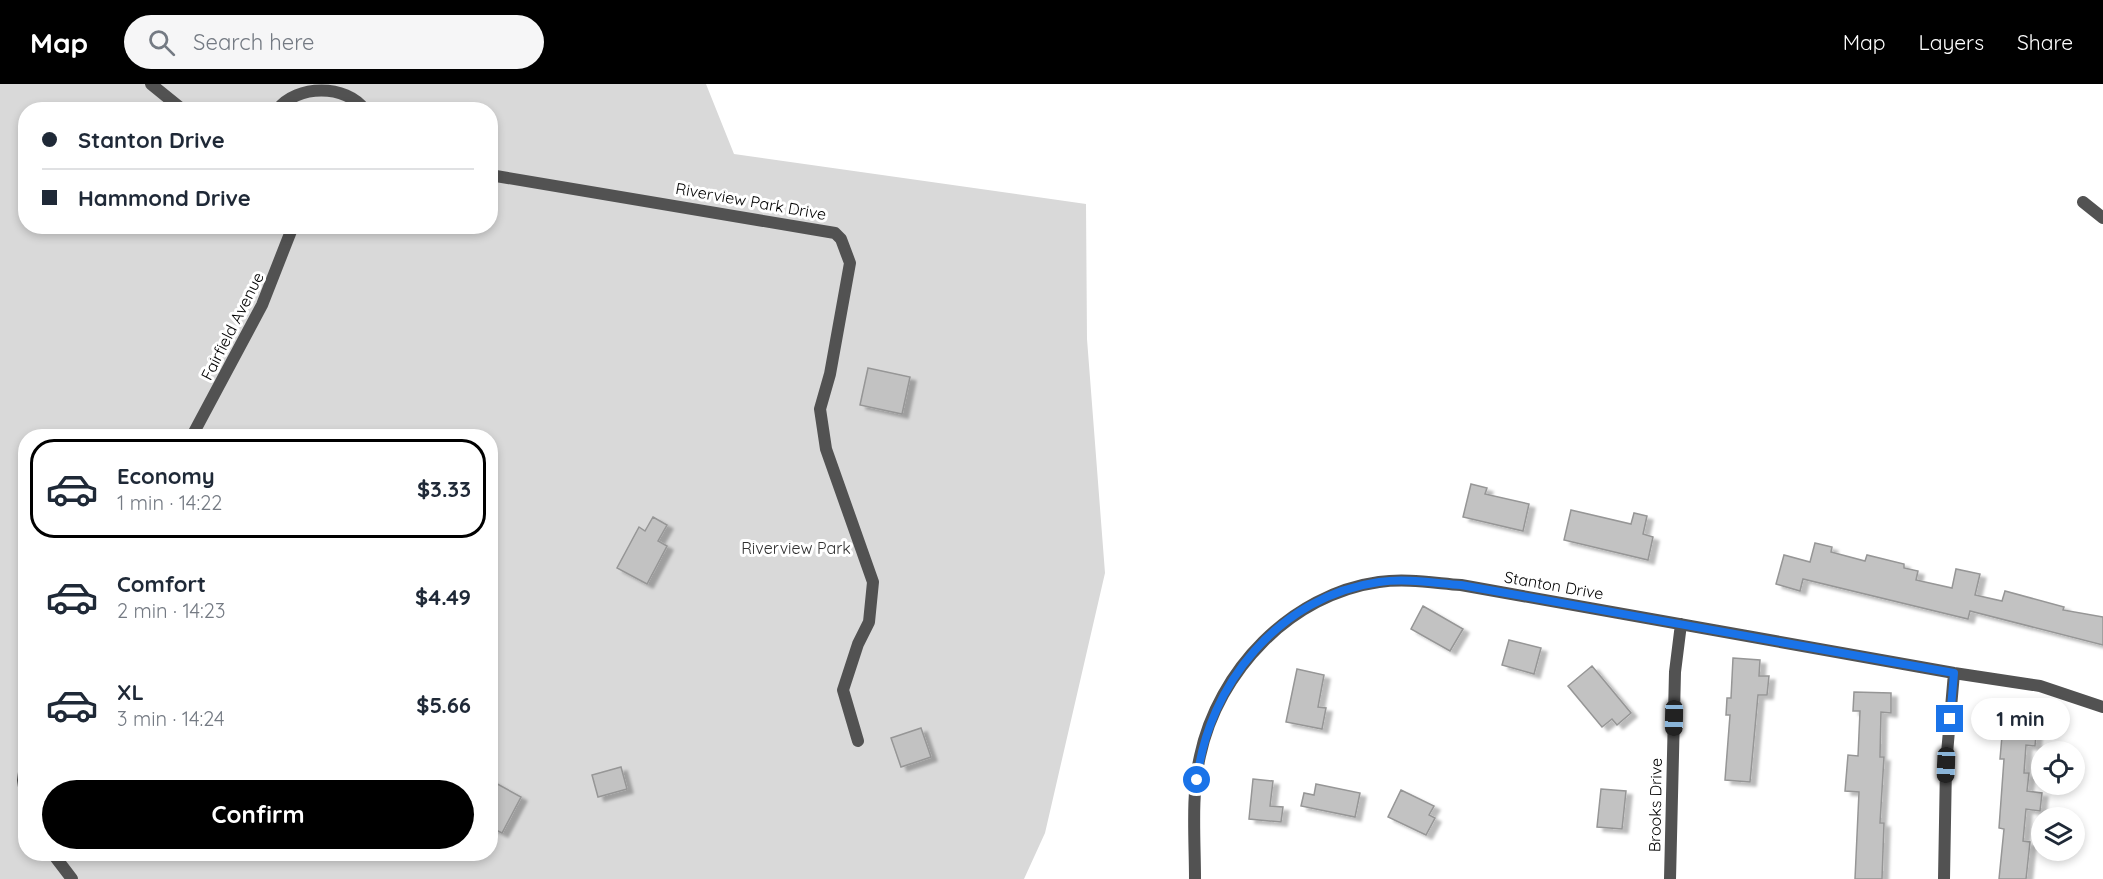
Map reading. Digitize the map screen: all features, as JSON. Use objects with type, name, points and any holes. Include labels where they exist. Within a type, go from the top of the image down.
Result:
[{"type":"street","points":[[152,84],[173,102]]},
{"type":"street","points":[[285,102],[296,92],[313,87],[331,87],[348,93],[357,102]]},
{"type":"street","name":"Riverview Park Drive","points":[[498,176],[771,220],[835,233],[841,239],[850,263],[830,374],[820,409],[826,449],[873,582],[869,622],[858,644],[843,690],[858,741]]},
{"type":"street","points":[[2083,202],[2103,218]]},
{"type":"street","name":"Fairfield Avenue","points":[[196,429],[262,305],[290,234]]},
{"type":"street","name":"Stanton Drive","points":[[1195,879],[1199,758],[1212,714],[1241,665],[1274,632],[1310,606],[1350,588],[1380,582],[1415,581],[1461,585],[1954,673],[2040,686],[2103,707]]},
{"type":"street","name":"Brooks Drive","points":[[1670,879],[1675,672],[1681,624]]},
{"type":"street","points":[[1944,879],[1946,765],[1954,673]]},
{"type":"street","points":[[58,861],[72,879]]},
{"type":"green space","name":"Riverview Park","points":[[0,84],[706,84],[734,154],[1086,204],[1087,339],[1105,573],[1045,833],[1024,879],[0,879]]},
{"type":"building","points":[[868,368],[910,377],[902,414],[860,405]]},
{"type":"building","points":[[1471,484],[1487,488],[1485,494],[1529,504],[1523,531],[1463,517]]},
{"type":"building","points":[[1571,510],[1631,524],[1634,513],[1647,516],[1643,534],[1653,537],[1648,560],[1564,540]]},
{"type":"building","points":[[653,517],[667,525],[658,541],[667,546],[647,584],[617,568],[639,527],[645,531]]},
{"type":"building","points":[[1815,543],[1832,547],[1831,552],[1865,561],[1867,555],[1904,564],[1904,568],[1918,571],[1916,580],[1952,588],[1956,569],[1980,574],[1975,595],[2002,601],[2005,591],[2064,607],[2063,610],[2103,617],[2103,645],[1970,611],[1968,619],[1803,579],[1800,591],[1776,584],[1784,555],[1810,562]]},
{"type":"building","points":[[1423,606],[1463,629],[1450,651],[1411,629]]},
{"type":"building","points":[[1509,640],[1541,648],[1534,674],[1502,665]]},
{"type":"building","points":[[1733,658],[1760,660],[1759,676],[1769,676],[1767,695],[1758,695],[1750,782],[1725,780],[1730,715],[1726,715],[1727,698],[1731,698]]},
{"type":"building","points":[[1592,666],[1631,713],[1617,725],[1612,719],[1602,727],[1568,686]]},
{"type":"building","points":[[1297,669],[1324,675],[1318,707],[1326,708],[1322,729],[1286,722]]},
{"type":"building","points":[[1854,692],[1891,693],[1891,713],[1881,712],[1880,757],[1884,757],[1880,823],[1884,823],[1882,879],[1855,879],[1859,792],[1845,791],[1848,755],[1858,756],[1860,711],[1853,711]]},
{"type":"building","points":[[2012,704],[2029,706],[2028,723],[2037,724],[2035,741],[2031,741],[2031,746],[2026,745],[2024,773],[2029,773],[2027,791],[2031,792],[2031,795],[2042,795],[2040,807],[2026,809],[2023,841],[2030,842],[2026,879],[1999,879],[2004,829],[1999,828],[2004,759],[2000,759],[2003,724],[2010,725]]},
{"type":"building","points":[[921,728],[931,757],[901,767],[891,738]]},
{"type":"building","points":[[621,767],[627,789],[598,797],[592,775]]},
{"type":"building","points":[[1253,779],[1273,781],[1270,806],[1283,807],[1281,822],[1249,819]]},
{"type":"building","points":[[498,784],[521,797],[502,833],[498,831]]},
{"type":"building","points":[[1316,784],[1360,793],[1355,817],[1301,806],[1304,793],[1314,795]]},
{"type":"building","points":[[1601,789],[1626,791],[1622,829],[1597,827]]},
{"type":"building","points":[[1401,790],[1434,806],[1429,815],[1435,818],[1426,835],[1388,817]]},
{"type":"route","points":[[1197,780],[1199,758],[1212,714],[1241,665],[1274,632],[1310,606],[1350,588],[1380,582],[1415,581],[1461,585],[1954,673],[1950,719]]}]
